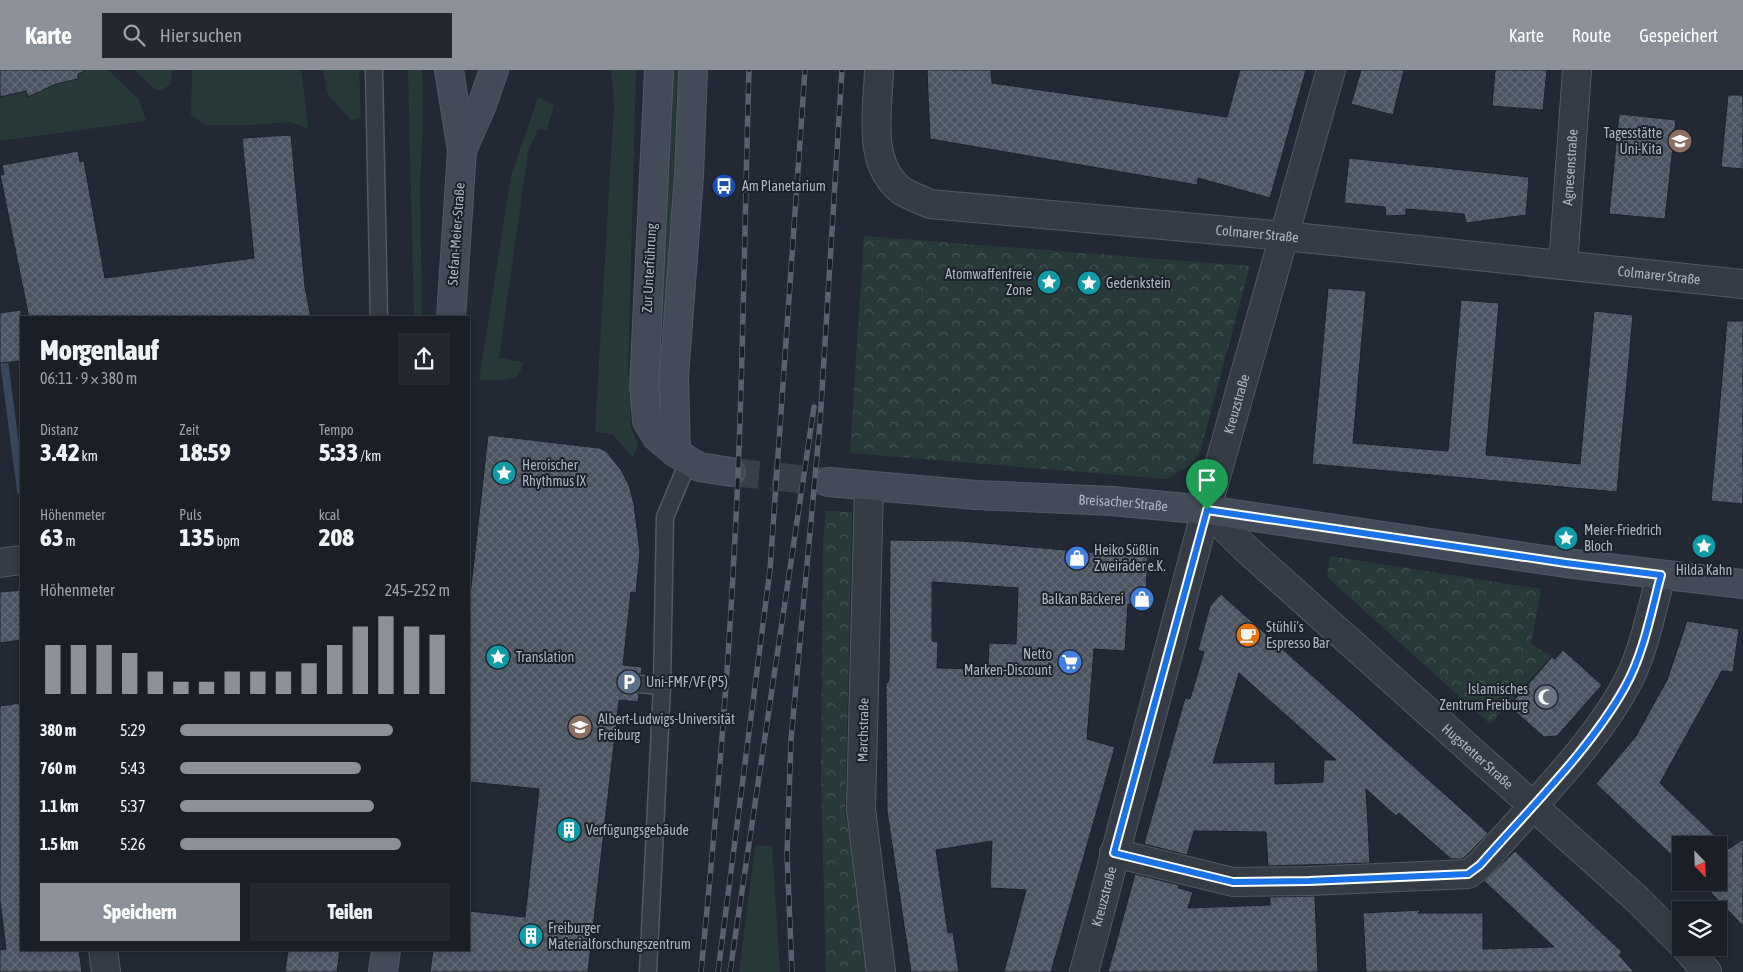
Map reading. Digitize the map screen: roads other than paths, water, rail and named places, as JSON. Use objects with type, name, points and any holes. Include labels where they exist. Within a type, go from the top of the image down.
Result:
[{"type":"main road","name":"Stefan-Meier-Straße","points":[[449,70],[462,150],[450,316]]},
{"type":"main road","name":"Stefan-Meier-Straße","points":[[462,150],[482,105],[494,70]]},
{"type":"main road","name":"Zur Unterführung","points":[[658,70],[644,404],[647,421],[657,437],[682,457],[711,470],[731,472]]},
{"type":"main road","points":[[682,457],[674,377],[689,176],[693,70]]},
{"type":"main road","name":"Breisacher Straße","points":[[829,482],[976,495],[1112,501],[1207,510],[1566,563],[1743,584]]},
{"type":"main road","points":[[383,972],[386,951]]},
{"type":"street","name":"Colmarer Straße","points":[[880,70],[876,137],[885,173],[903,191],[930,204],[1286,236],[1743,284]]},
{"type":"street","name":"Kreuzstraße","points":[[1084,972],[1114,853],[1207,510],[1286,236],[1331,70]]},
{"type":"street","name":"Agnesenstraße","points":[[1563,265],[1577,70]]},
{"type":"street","name":"Marchstraße","points":[[869,486],[861,809],[881,972]]},
{"type":"street","name":"Hugstetter Straße","points":[[1207,510],[1244,546],[1637,899],[1672,934]]},
{"type":"street","points":[[0,563],[20,560]]},
{"type":"street","points":[[1114,853],[1233,882],[1309,881],[1468,874],[1480,865],[1595,733],[1625,687],[1640,651],[1661,575]]},
{"type":"street","points":[[103,951],[106,972]]},
{"type":"street","points":[[1693,956],[1707,972]]},
{"type":"lane","points":[[374,70],[379,316]]},
{"type":"lane","points":[[648,972],[662,686],[665,516],[682,457]]},
{"type":"lane","points":[[640,684],[662,686]]},
{"type":"waterway","points":[[3,353],[20,483]]},
{"type":"tunnel","points":[[731,472],[829,482]]},
{"type":"railway","points":[[701,972],[715,823],[730,624],[741,385],[749,70]]},
{"type":"railway","points":[[718,972],[770,570],[805,70]]},
{"type":"railway","points":[[792,972],[787,854],[791,740],[820,423],[842,70]]},
{"type":"railway","points":[[730,972],[814,407]]},
{"type":"place","name":"Tagesstätte Uni-Kita","points":[[1680,141]]},
{"type":"place","name":"Am Planetarium","points":[[724,186]]},
{"type":"place","name":"Atomwaffenfreie Zone","points":[[1049,282]]},
{"type":"place","name":"Gedenkstein","points":[[1089,283]]},
{"type":"place","name":"Heroischer Rhythmus IX","points":[[504,473]]},
{"type":"place","name":"Meier-Friedrich Bloch","points":[[1566,538]]},
{"type":"place","name":"Hilda Kahn","points":[[1704,546]]},
{"type":"place","name":"Heiko Süßlin Zweiräder e.K.","points":[[1077,558]]},
{"type":"place","name":"Balkan Bäckerei","points":[[1142,599]]},
{"type":"place","name":"Stühli's Espresso Bar","points":[[1248,635]]},
{"type":"place","name":"Translation","points":[[498,657]]},
{"type":"place","name":"Netto Marken-Discount","points":[[1070,662]]},
{"type":"place","name":"Uni-FMF/VF (P5)","points":[[629,682]]},
{"type":"place","name":"Islamisches Zentrum Freiburg","points":[[1546,697]]},
{"type":"place","name":"Albert-Ludwigs-Universität Freiburg","points":[[580,727]]},
{"type":"place","name":"Verfügungsgebäude","points":[[569,830]]},
{"type":"place","name":"Freiburger Materialforschungszentrum","points":[[531,936]]}]
